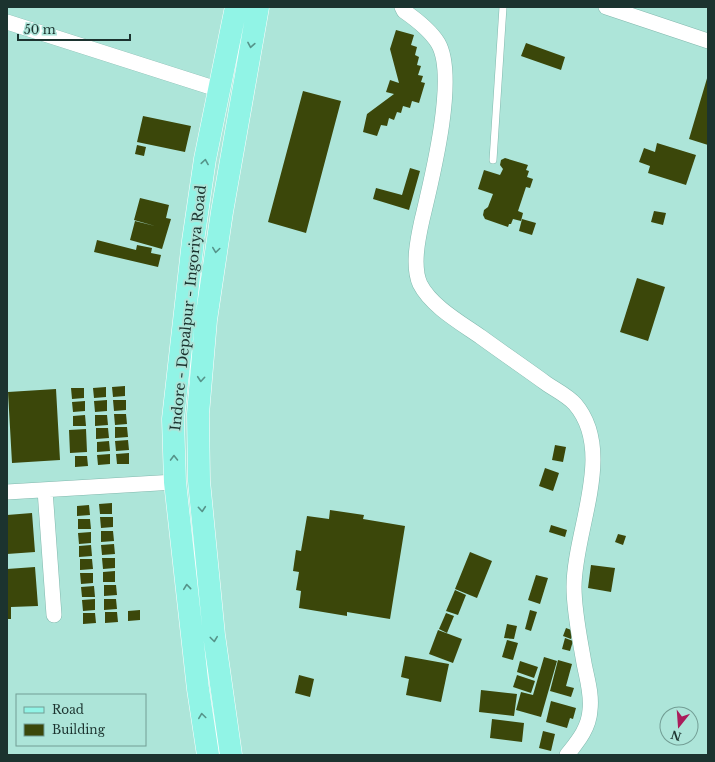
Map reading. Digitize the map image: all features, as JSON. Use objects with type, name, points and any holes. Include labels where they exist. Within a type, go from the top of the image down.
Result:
[{"type":"main road","name":"Indore - Depalpur - Ingoriya Road","points":[[208,755],[198,689],[174,482],[173,419],[182,338],[206,159],[236,7]]},
{"type":"main road","name":"Indore - Depalpur - Ingoriya Road","points":[[231,755],[214,635],[199,481],[198,414],[206,320],[222,212],[258,7]]},
{"type":"street","points":[[402,7],[404,11],[431,33],[439,44],[444,57],[444,114],[418,237],[416,260],[420,283],[439,308],[574,403],[590,428],[594,448],[593,474],[578,542],[574,587],[579,636],[590,692],[591,708],[589,721],[582,735],[567,755]]},
{"type":"street","points":[[606,7],[708,41]]},
{"type":"street","points":[[7,22],[220,90]]},
{"type":"street","points":[[7,492],[174,482]]},
{"type":"street","points":[[45,490],[54,614]]},
{"type":"lane","points":[[493,160],[503,7]]},
{"type":"building","points":[[396,30],[414,35],[411,45],[417,47],[415,55],[419,57],[417,65],[421,66],[418,75],[423,76],[421,82],[425,83],[419,103],[412,101],[410,108],[403,106],[401,113],[397,112],[394,120],[389,118],[387,126],[381,125],[377,136],[363,132],[367,114],[394,94],[386,92],[390,80],[399,83],[390,49]]},
{"type":"building","points":[[526,43],[565,57],[561,70],[521,56]]},
{"type":"building","points":[[708,75],[708,145],[689,139]]},
{"type":"building","points":[[303,91],[341,101],[306,233],[268,222]]},
{"type":"building","points":[[143,116],[191,126],[185,152],[137,142]]},
{"type":"building","points":[[657,143],[696,155],[686,185],[648,173],[650,166],[639,162],[644,148],[655,152]]},
{"type":"building","points":[[137,145],[146,147],[144,156],[135,154]]},
{"type":"building","points":[[505,158],[528,165],[526,170],[529,171],[527,177],[533,179],[530,188],[526,187],[518,211],[523,213],[521,221],[513,219],[508,227],[485,219],[483,215],[484,210],[488,207],[493,194],[478,189],[484,170],[500,175],[503,169],[500,165],[501,160]]},
{"type":"building","points":[[410,168],[420,171],[409,210],[373,199],[376,188],[402,195]]},
{"type":"building","points":[[140,198],[169,205],[166,218],[171,219],[162,249],[130,240],[135,221],[155,226],[134,220]]},
{"type":"building","points":[[654,211],[666,213],[663,225],[651,222]]},
{"type":"building","points":[[522,219],[536,223],[532,235],[519,231]]},
{"type":"building","points":[[97,240],[136,250],[137,245],[152,248],[151,253],[161,255],[158,267],[94,252]]},
{"type":"building","points":[[637,278],[665,287],[648,341],[620,332]]},
{"type":"building","points":[[125,386],[125,396],[113,397],[112,387]]},
{"type":"building","points":[[106,387],[106,397],[94,398],[93,388]]},
{"type":"building","points":[[71,388],[84,388],[84,398],[72,399]]},
{"type":"building","points":[[56,389],[60,460],[12,463],[8,392]]},
{"type":"building","points":[[107,400],[107,411],[95,412],[94,401]]},
{"type":"building","points":[[113,400],[126,400],[126,410],[114,411]]},
{"type":"building","points":[[85,401],[85,411],[73,412],[72,402]]},
{"type":"building","points":[[114,414],[126,414],[127,424],[115,425]]},
{"type":"building","points":[[85,415],[86,426],[73,426],[73,416]]},
{"type":"building","points":[[95,415],[107,415],[108,425],[95,426]]},
{"type":"building","points":[[115,427],[127,427],[128,437],[115,438]]},
{"type":"building","points":[[96,428],[108,428],[109,438],[96,439]]},
{"type":"building","points":[[86,429],[87,452],[70,453],[69,430]]},
{"type":"building","points":[[128,440],[129,450],[116,451],[115,441]]},
{"type":"building","points":[[109,441],[110,451],[97,452],[97,442]]},
{"type":"building","points":[[555,445],[566,447],[563,462],[552,460]]},
{"type":"building","points":[[129,453],[129,464],[117,464],[116,454]]},
{"type":"building","points":[[110,454],[110,464],[98,465],[97,455]]},
{"type":"building","points":[[75,456],[87,456],[88,466],[75,467]]},
{"type":"building","points":[[545,468],[559,473],[553,491],[539,486]]},
{"type":"building","points":[[112,503],[112,514],[100,514],[99,504]]},
{"type":"building","points":[[89,505],[90,515],[77,516],[77,506]]},
{"type":"building","points":[[330,510],[364,515],[363,519],[405,526],[390,619],[347,612],[347,616],[299,608],[301,591],[296,590],[299,572],[293,571],[296,550],[301,551],[307,516],[329,519]]},
{"type":"building","points":[[32,513],[35,552],[7,554],[7,515]]},
{"type":"building","points":[[100,517],[113,517],[113,527],[101,528]]},
{"type":"building","points":[[78,519],[90,519],[91,529],[78,529]]},
{"type":"building","points":[[551,525],[567,530],[565,537],[549,532]]},
{"type":"building","points":[[101,531],[113,531],[114,541],[101,542]]},
{"type":"building","points":[[91,532],[91,543],[79,544],[78,533]]},
{"type":"building","points":[[618,534],[626,536],[623,545],[615,542]]},
{"type":"building","points":[[114,544],[115,554],[102,555],[101,545]]},
{"type":"building","points":[[91,545],[92,556],[79,557],[79,546]]},
{"type":"building","points":[[470,552],[492,561],[477,598],[455,589]]},
{"type":"building","points":[[102,558],[115,558],[115,568],[103,569]]},
{"type":"building","points":[[80,559],[92,559],[93,569],[80,570]]},
{"type":"building","points":[[591,565],[615,568],[611,592],[588,588]]},
{"type":"building","points":[[35,567],[38,606],[11,607],[11,619],[7,619],[7,569]]},
{"type":"building","points":[[115,571],[115,582],[103,582],[103,572]]},
{"type":"building","points":[[80,573],[93,573],[93,583],[81,584]]},
{"type":"building","points":[[536,575],[548,578],[540,604],[528,600]]},
{"type":"building","points":[[104,585],[116,585],[117,595],[104,596]]},
{"type":"building","points":[[94,586],[95,597],[82,597],[81,587]]},
{"type":"building","points":[[455,590],[466,595],[458,615],[446,611]]},
{"type":"building","points":[[95,599],[95,610],[83,611],[82,600]]},
{"type":"building","points":[[104,599],[116,599],[117,609],[104,610]]},
{"type":"building","points":[[140,610],[140,620],[128,621],[128,611]]},
{"type":"building","points":[[530,610],[537,612],[531,631],[525,629]]},
{"type":"building","points":[[105,612],[117,612],[118,622],[105,623]]},
{"type":"building","points":[[83,613],[95,613],[96,623],[83,624]]},
{"type":"building","points":[[446,613],[454,616],[447,633],[439,629]]},
{"type":"building","points":[[507,624],[517,626],[514,639],[504,638]]},
{"type":"building","points":[[566,628],[574,631],[571,639],[563,636]]},
{"type":"building","points":[[438,630],[462,639],[453,663],[429,654]]},
{"type":"building","points":[[565,638],[573,641],[570,651],[562,649]]},
{"type":"building","points":[[507,640],[518,643],[513,660],[502,657]]},
{"type":"building","points":[[405,656],[449,664],[441,702],[406,695],[409,679],[401,677]]},
{"type":"building","points":[[544,657],[557,661],[541,717],[516,710],[521,692],[533,695]]},
{"type":"building","points":[[558,660],[572,664],[566,686],[574,688],[571,697],[550,691]]},
{"type":"building","points":[[520,661],[538,667],[534,678],[517,672]]},
{"type":"building","points":[[299,675],[314,679],[310,697],[295,693]]},
{"type":"building","points":[[517,675],[535,681],[531,693],[513,687]]},
{"type":"building","points":[[481,690],[517,694],[514,716],[479,712]]},
{"type":"building","points":[[551,701],[576,708],[573,719],[570,718],[567,728],[546,722]]},
{"type":"building","points":[[492,719],[524,723],[522,742],[490,738]]},
{"type":"building","points":[[543,731],[555,734],[551,751],[539,748]]}]
